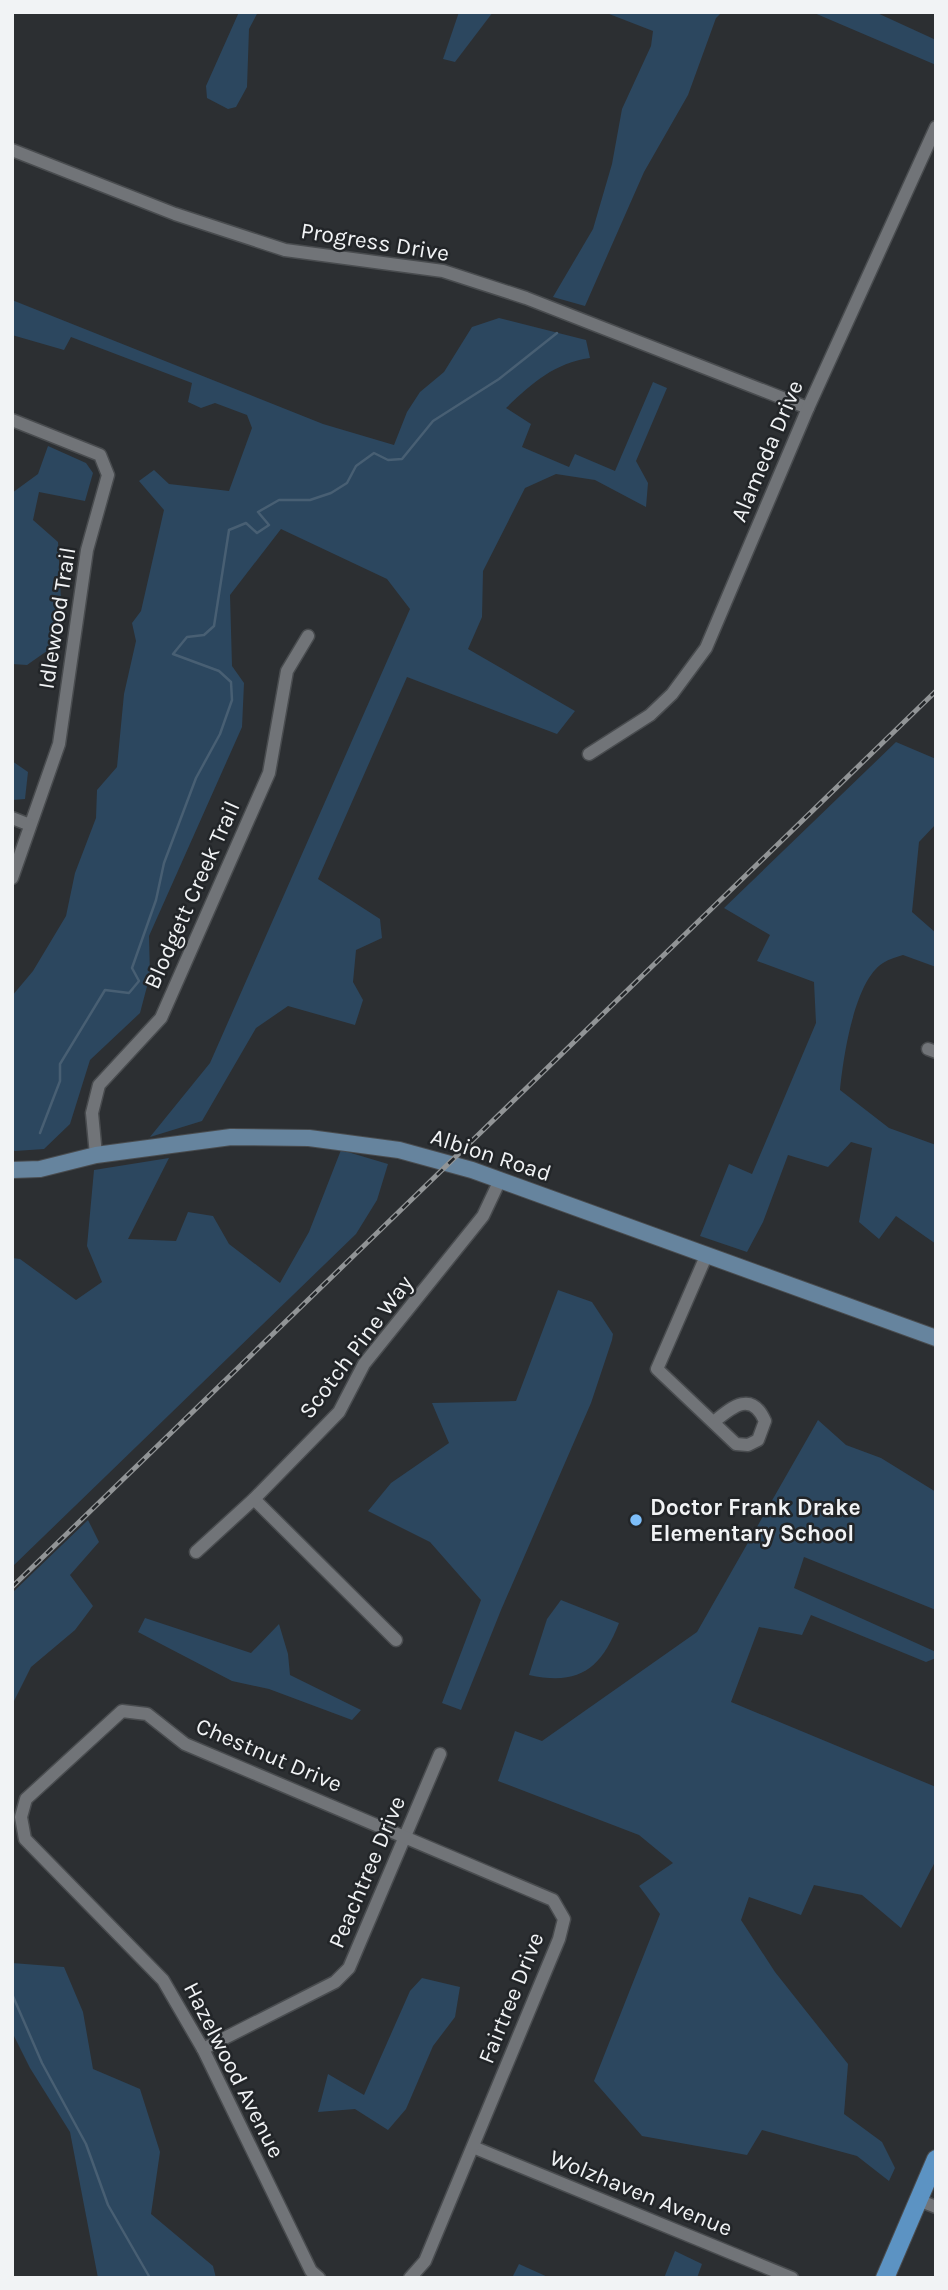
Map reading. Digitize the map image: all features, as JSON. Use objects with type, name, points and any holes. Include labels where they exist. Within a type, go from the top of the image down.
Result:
[{"type":"main road","points":[[885,2278],[936,2159]]},
{"type":"street","name":"Alameda Drive","points":[[589,754],[650,715],[673,694],[706,648],[808,408],[936,127]]},
{"type":"street","name":"Progress Drive","points":[[12,150],[175,214],[285,250],[455,275],[526,299],[808,408]]},
{"type":"street","name":"Idlewood Trail","points":[[12,420],[100,455],[108,475],[87,550],[60,744],[12,878]]},
{"type":"street","name":"Blodgett Creek Trail","points":[[96,1155],[92,1113],[99,1085],[161,1018],[270,773],[287,671],[308,636]]},
{"type":"street","points":[[12,818],[30,825]]},
{"type":"street","name":"Albion Road","points":[[12,1170],[62,1165],[96,1155],[231,1137],[309,1138],[399,1150],[500,1180],[936,1338]]},
{"type":"street","name":"Scotch Pine Way","points":[[196,1552],[254,1499],[339,1412],[364,1364],[483,1216],[500,1180]]},
{"type":"street","points":[[707,1254],[657,1369],[715,1421]]},
{"type":"street","points":[[254,1499],[396,1640]]},
{"type":"street","name":"Chestnut Drive","points":[[26,1839],[21,1817],[26,1799],[122,1711],[134,1710],[147,1714],[185,1744],[406,1836]]},
{"type":"street","name":"Peachtree Drive","points":[[202,2049],[335,1982],[349,1968],[440,1754]]},
{"type":"street","name":"Fairtree Drive","points":[[406,1836],[553,1900],[564,1919],[559,1939],[425,2261],[410,2278]]},
{"type":"street","name":"Hazelwood Avenue","points":[[26,1839],[163,1980],[202,2049],[311,2271],[319,2278]]},
{"type":"street","name":"Wolzhaven Avenue","points":[[473,2147],[792,2278]]},
{"type":"street","points":[[918,2200],[936,2207]]},
{"type":"shaded area","points":[[239,12],[258,12],[249,29],[247,87],[236,107],[228,109],[207,98],[206,86]]},
{"type":"shaded area","points":[[459,12],[493,12],[455,62],[443,59]]},
{"type":"shaded area","points":[[604,12],[722,12],[716,18],[688,95],[644,172],[585,306],[553,297],[593,229],[612,164],[622,109],[651,46],[653,31]]},
{"type":"shaded area","points":[[812,12],[875,12],[936,40],[936,65]]},
{"type":"shaded area","points":[[12,300],[323,424],[394,445],[407,412],[420,392],[444,372],[472,327],[499,318],[586,340],[590,358],[554,370],[534,383],[506,408],[531,424],[522,447],[569,467],[575,454],[615,471],[653,382],[667,388],[636,461],[648,483],[646,507],[595,480],[556,474],[525,488],[483,571],[482,617],[468,649],[575,711],[557,734],[407,677],[318,879],[380,919],[382,938],[356,950],[353,982],[363,1000],[355,1025],[288,1006],[256,1028],[202,1121],[150,1137],[210,1063],[410,609],[387,579],[281,529],[230,595],[232,666],[244,683],[242,727],[149,936],[150,975],[140,1013],[90,1060],[70,1124],[44,1149],[15,1151],[12,1150],[12,996],[33,971],[66,916],[75,873],[96,818],[97,790],[117,767],[124,694],[136,641],[132,623],[141,611],[164,510],[139,481],[154,470],[169,484],[229,491],[252,428],[247,415],[215,403],[201,408],[188,402],[192,383],[71,337],[64,350],[12,335]]},
{"type":"shaded area","points":[[48,446],[86,463],[93,473],[85,501],[39,492],[33,520],[58,542],[61,600],[54,646],[27,665],[12,664],[12,493],[38,474]]},
{"type":"shaded area","points":[[896,742],[936,759],[936,824],[919,842],[912,912],[936,933],[936,967],[903,955],[885,962],[873,972],[857,1003],[840,1090],[889,1128],[936,1145],[936,1244],[896,1216],[879,1239],[859,1222],[872,1148],[851,1142],[828,1167],[788,1155],[763,1222],[747,1252],[700,1236],[729,1164],[752,1174],[816,1023],[814,982],[757,961],[770,935],[724,908]]},
{"type":"shaded area","points":[[12,761],[28,772],[25,799],[12,800]]},
{"type":"shaded area","points":[[341,1150],[388,1164],[377,1200],[356,1234],[12,1567],[12,1258],[20,1259],[76,1300],[102,1282],[87,1246],[94,1170],[169,1158],[128,1239],[176,1241],[188,1212],[213,1216],[229,1244],[280,1283],[309,1232]]},
{"type":"shaded area","points":[[558,1290],[592,1302],[613,1334],[612,1340],[591,1403],[501,1610],[461,1710],[442,1703],[481,1600],[430,1542],[368,1511],[391,1483],[449,1443],[432,1403],[516,1401]]},
{"type":"shaded area","points":[[818,1420],[846,1445],[881,1458],[936,1492],[936,1610],[804,1557],[794,1588],[936,1652],[936,1658],[926,1662],[811,1615],[802,1635],[759,1627],[731,1702],[936,1787],[936,1860],[901,1928],[862,1895],[814,1885],[801,1915],[749,1897],[741,1920],[775,1972],[848,2064],[844,2114],[882,2142],[895,2168],[889,2181],[857,2156],[762,2130],[747,2155],[642,2136],[594,2081],[660,1914],[639,1886],[673,1863],[639,1835],[498,1781],[515,1731],[542,1741],[697,1632]]},
{"type":"shaded area","points":[[88,1520],[99,1542],[70,1575],[93,1606],[75,1630],[31,1667],[12,1705],[12,1593]]},
{"type":"shaded area","points":[[561,1600],[619,1623],[604,1652],[596,1663],[586,1670],[575,1676],[562,1678],[529,1675],[547,1619]]},
{"type":"shaded area","points":[[145,1618],[251,1653],[279,1624],[288,1654],[290,1675],[361,1710],[352,1720],[269,1689],[232,1681],[138,1632]]},
{"type":"shaded area","points":[[12,1963],[64,1967],[83,2012],[93,2069],[140,2089],[160,2152],[151,2214],[213,2266],[216,2278],[98,2278],[70,2132],[30,2068],[12,2032]]},
{"type":"shaded area","points":[[422,1978],[460,1987],[455,2017],[433,2046],[406,2109],[388,2130],[355,2109],[318,2112],[328,2074],[364,2095],[410,1991]]},
{"type":"shaded area","points":[[675,2251],[702,2264],[697,2278],[664,2278]]},
{"type":"shaded area","points":[[519,2264],[550,2278],[512,2278]]},
{"type":"waterway","points":[[40,1133],[60,1081],[60,1064],[105,990],[129,993],[139,981],[132,968],[156,900],[164,863],[196,778],[220,734],[232,700],[231,682],[219,671],[173,654],[187,637],[204,635],[214,626],[229,530],[246,523],[257,533],[269,525],[258,512],[279,500],[310,500],[331,493],[347,483],[356,466],[374,453],[388,460],[402,459],[433,421],[499,379],[557,333]]},
{"type":"waterway","points":[[12,1994],[42,2063],[86,2144],[108,2205],[150,2278]]},
{"type":"railway","points":[[12,1587],[936,691]]},
{"type":"place","name":"Doctor Frank Drake Elementary School","points":[[636,1520]]}]
